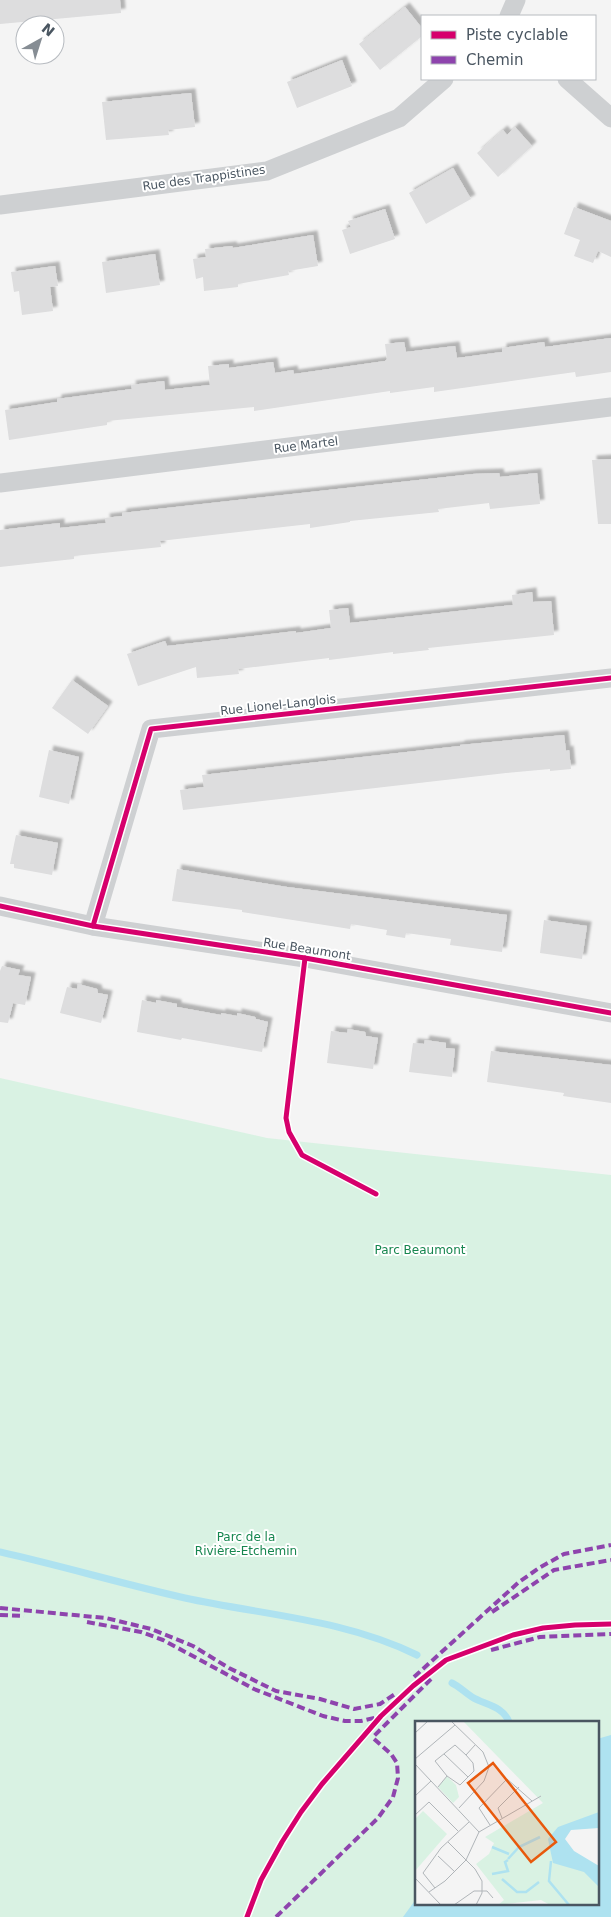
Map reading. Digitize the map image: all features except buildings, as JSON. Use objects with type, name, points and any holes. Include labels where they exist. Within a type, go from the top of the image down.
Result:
[{"type":"street","points":[[509,15],[516,0]]},
{"type":"street","name":"Rue des Trappistines","points":[[0,205],[267,171],[399,118],[443,80]]},
{"type":"street","points":[[567,80],[611,118]]},
{"type":"street","name":"Rue Martel","points":[[0,483],[611,407]]},
{"type":"street","name":"Rue Lionel-Langlois","points":[[92,926],[151,729],[611,678]]},
{"type":"street","name":"Rue Beaumont","points":[[0,906],[92,926],[305,958],[611,1013]]},
{"type":"green space","name":"Parc de la Rivière-Etchemin","points":[[0,1078],[267,1138],[611,1175],[611,1917],[0,1917]]},
{"type":"water","points":[[611,1735],[611,1917],[403,1917],[415,1900],[415,1904],[598,1904],[598,1739]]},
{"type":"waterway","points":[[0,1552],[185,1598],[332,1626],[360,1633],[417,1655]]},
{"type":"waterway","points":[[452,1683],[472,1697],[503,1712],[508,1721]]},
{"type":"marked path","points":[[414,1677],[519,1582],[539,1568],[564,1554],[611,1545]]},
{"type":"marked path","points":[[492,1612],[554,1570],[611,1560]]},
{"type":"marked path","points":[[0,1608],[106,1618],[151,1629],[193,1646],[229,1668],[276,1691],[320,1699],[354,1709],[380,1704],[395,1694]]},
{"type":"marked path","points":[[0,1615],[24,1616]]},
{"type":"marked path","points":[[87,1622],[141,1632],[163,1640],[254,1689],[323,1716],[345,1721],[361,1721],[378,1717]]},
{"type":"marked path","points":[[491,1650],[540,1637],[611,1634]]},
{"type":"marked path","points":[[276,1917],[378,1818],[393,1797],[398,1778],[397,1763],[391,1754],[374,1739],[374,1736],[431,1679]]},
{"type":"cycle path","points":[[93,926],[151,729],[611,678]]},
{"type":"cycle path","points":[[0,906],[93,926],[305,958],[611,1013]]},
{"type":"cycle path","points":[[305,958],[286,1118],[289,1132],[302,1155],[376,1194]]},
{"type":"cycle path","points":[[247,1917],[261,1880],[301,1812],[322,1784],[381,1716],[413,1686],[446,1660],[513,1635],[543,1628],[611,1624]]},
{"type":"park label","name":"Parc Beaumont","points":[[420,1250]]}]
